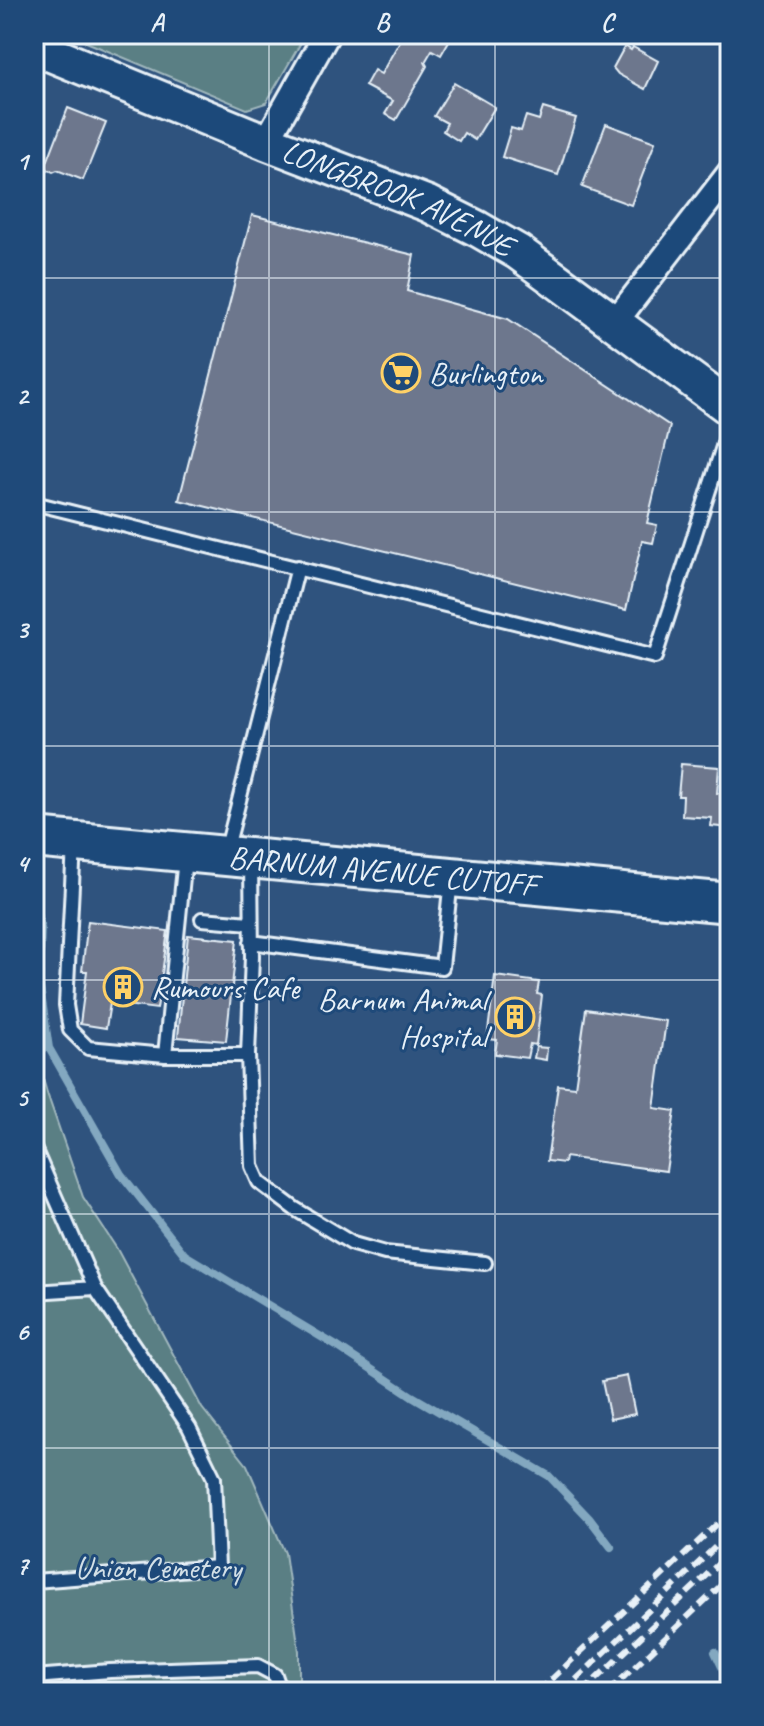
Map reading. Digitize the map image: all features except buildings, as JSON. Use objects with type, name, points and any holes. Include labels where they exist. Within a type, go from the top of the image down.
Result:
[{"type":"main road","name":"BARNUM AVENUE CUTOFF","points":[[34,838],[730,903]]},
{"type":"street","points":[[266,142],[327,34]]},
{"type":"street","name":"LONGBROOK AVENUE","points":[[36,48],[428,204],[478,229],[518,252],[730,408]]},
{"type":"street","points":[[615,322],[730,173]]},
{"type":"lane","points":[[34,503],[655,657],[730,425]]},
{"type":"lane","points":[[298,567],[238,856],[251,942],[248,1055],[252,1166],[259,1182],[295,1209],[353,1244],[385,1253],[485,1263]]},
{"type":"lane","points":[[74,842],[66,1005],[70,1030],[88,1048],[165,1055],[248,1055]]},
{"type":"lane","points":[[165,1055],[185,852]]},
{"type":"lane","points":[[251,942],[442,967],[451,876]]},
{"type":"lane","points":[[202,919],[250,923]]},
{"type":"lane","points":[[34,1148],[95,1288],[189,1427],[214,1478],[218,1567],[34,1581]]},
{"type":"lane","points":[[34,1292],[95,1288]]},
{"type":"lane","points":[[34,1677],[258,1666],[275,1675],[281,1692]]},
{"type":"green space","points":[[67,34],[306,34],[266,103],[247,109]]},
{"type":"green space","name":"Union Cemetery","points":[[34,1047],[83,1197],[117,1249],[202,1408],[247,1465],[285,1553],[299,1651],[299,1692],[34,1692]]},
{"type":"waterway","points":[[34,902],[41,928],[39,980],[49,1048],[121,1174],[185,1255],[338,1347],[412,1396],[549,1476],[589,1518],[611,1547]]},
{"type":"waterway","points":[[715,1652],[730,1684]]},
{"type":"railway","points":[[538,1692],[730,1512]]},
{"type":"railway","points":[[563,1692],[730,1533]]},
{"type":"railway","points":[[582,1692],[730,1553]]},
{"type":"railway","points":[[608,1692],[730,1577]]},
{"type":"place","name":"Burlington","points":[[401,373]]},
{"type":"place","name":"Rumours Cafe","points":[[123,987]]},
{"type":"place","name":"Barnum Animal Hospital","points":[[515,1017]]}]
